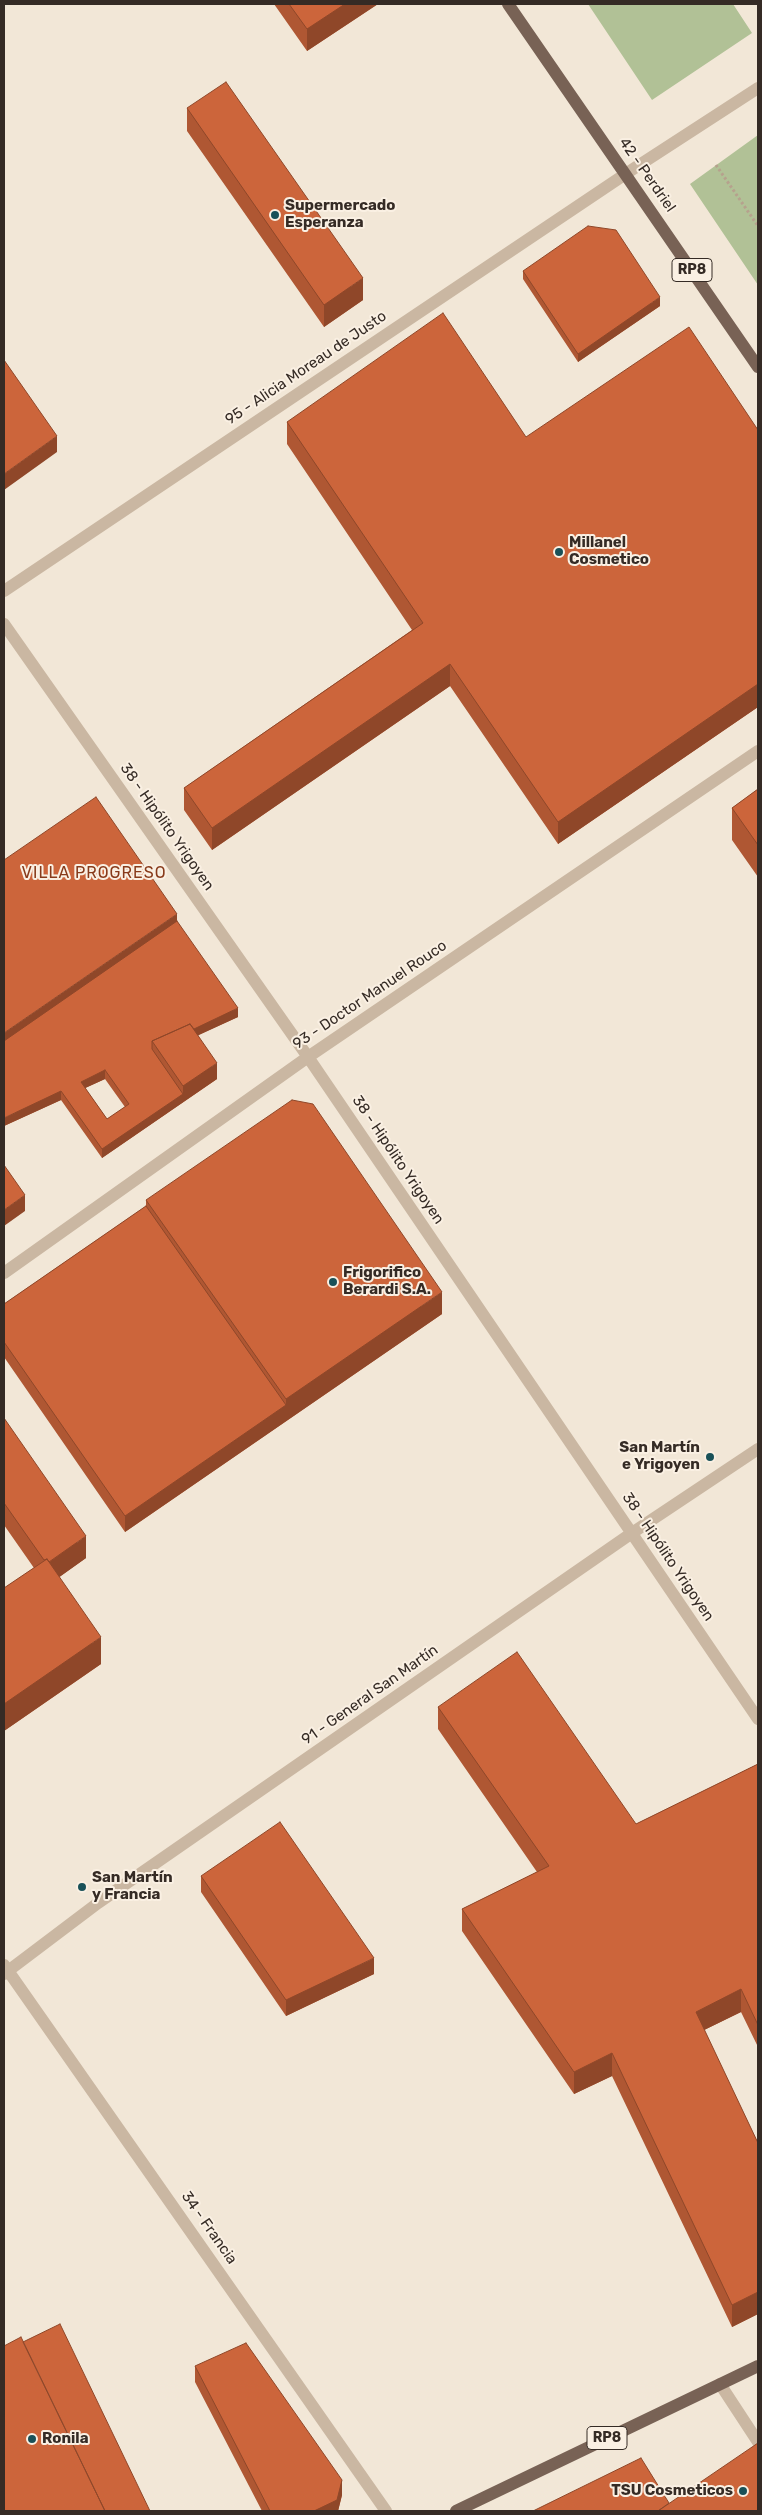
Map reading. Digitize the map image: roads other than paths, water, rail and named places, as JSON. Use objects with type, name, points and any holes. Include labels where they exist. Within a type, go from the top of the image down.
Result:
[{"type":"main road","name":"42 - Perdriel","points":[[508,4],[758,367]]},
{"type":"main road","name":"RP8","points":[[456,2511],[758,2366]]},
{"type":"street","name":"95 - Alicia Moreau de Justo","points":[[4,591],[626,173],[758,88]]},
{"type":"street","name":"38 - Hipólito Yrigoyen","points":[[4,624],[308,1057],[758,1719]]},
{"type":"street","name":"93 - Doctor Manuel Rouco","points":[[4,1273],[308,1057],[758,751]]},
{"type":"street","name":"91 - General San Martín","points":[[5,1970],[98,1903],[758,1449]]},
{"type":"street","name":"34 - Francia","points":[[5,1970],[386,2511]]},
{"type":"street","points":[[720,2384],[758,2442]]},
{"type":"place","name":"Supermercado Esperanza","points":[[275,215]]},
{"type":"place","name":"Millanel Cosmetico","points":[[559,552]]},
{"type":"place","name":"Frigorifico Berardi S.A.","points":[[333,1282]]},
{"type":"place","name":"San Martín e Yrigoyen","points":[[710,1457]]},
{"type":"place","name":"San Martín y Francia","points":[[82,1887]]},
{"type":"place","name":"Ronila","points":[[32,2439]]},
{"type":"place","name":"TSU Cosmeticos","points":[[743,2491]]},
{"type":"district","name":"VILLA PROGRESO","points":[[94,873]]}]
